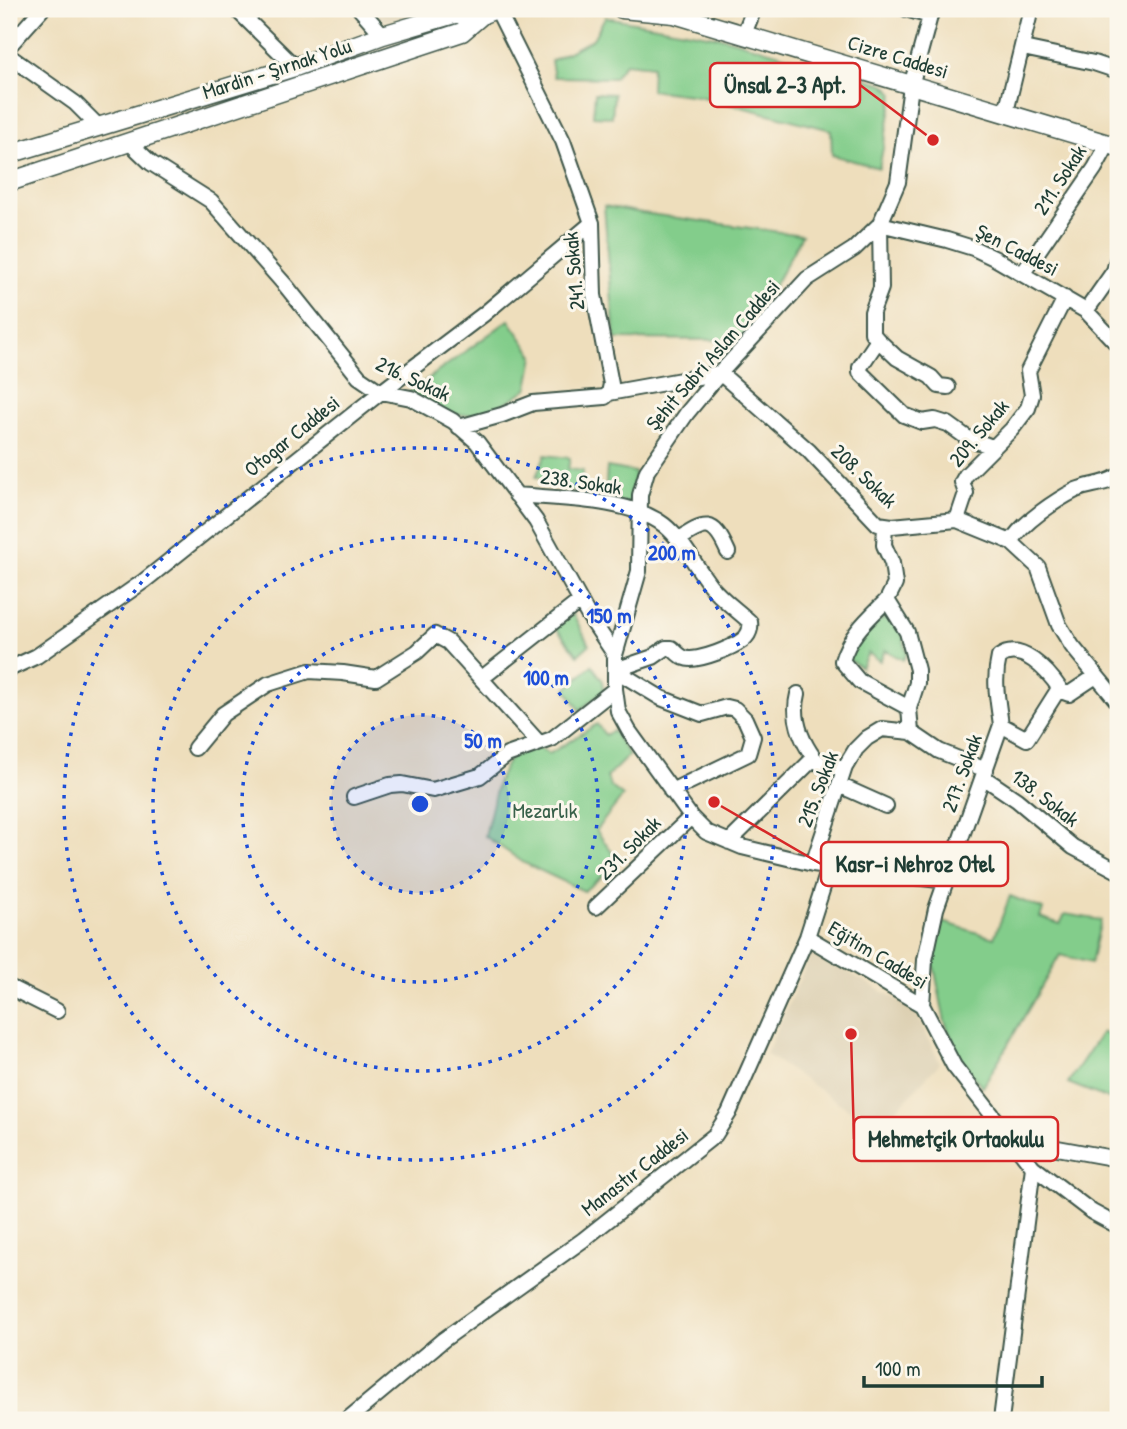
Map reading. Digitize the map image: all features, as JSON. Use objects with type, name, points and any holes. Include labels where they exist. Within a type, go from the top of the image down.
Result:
[{"type":"main road","name":"Cizre Caddesi","points":[[622,9],[674,14],[1113,146]]},
{"type":"main road","name":"Mardin - Şırnak Yolu","points":[[9,154],[295,67],[383,35],[454,14],[492,11]]},
{"type":"main road","name":"Mardin - Şırnak Yolu","points":[[9,182],[462,32],[492,11]]},
{"type":"street","points":[[9,46],[42,9]]},
{"type":"street","points":[[236,9],[295,67]]},
{"type":"street","points":[[360,9],[383,35]]},
{"type":"street","points":[[744,34],[754,9]]},
{"type":"street","points":[[906,9],[931,12]]},
{"type":"street","points":[[1006,112],[1031,9]]},
{"type":"street","name":"241. Sokak","points":[[492,11],[563,141],[592,223],[594,295],[611,384],[609,393]]},
{"type":"street","name":"Şehit Sabri Aslan Caddesi","points":[[931,12],[911,86],[898,182],[880,224],[854,249],[807,279],[720,373],[687,413],[646,471],[640,495],[639,571],[615,655],[615,689],[618,711],[671,791],[706,832],[729,842],[813,864],[946,881]]},
{"type":"street","points":[[1023,47],[1094,62],[1118,71]]},
{"type":"street","points":[[9,56],[75,103],[98,126]]},
{"type":"street","name":"216. Sokak","points":[[129,142],[151,163],[211,201],[286,286],[359,377],[381,392],[411,398],[459,427],[477,442],[536,521],[580,601],[615,655]]},
{"type":"street","name":"211. Sokak","points":[[1023,273],[1113,146]]},
{"type":"street","name":"Otogar Caddesi","points":[[9,669],[37,656],[145,581],[381,392],[484,314],[592,223]]},
{"type":"street","points":[[880,224],[881,288],[872,312],[872,333],[897,358],[931,377],[939,386],[948,387]]},
{"type":"street","name":"Şen Caddesi","points":[[880,224],[973,248],[1023,273],[1086,311],[1118,345]]},
{"type":"street","points":[[1086,311],[1114,271],[1118,257]]},
{"type":"street","name":"209. Sokak","points":[[957,520],[966,494],[962,482],[966,475],[1012,429],[1028,408],[1031,394],[1028,371],[1065,298]]},
{"type":"street","points":[[878,340],[860,367],[860,372],[898,411],[922,422],[934,420],[948,424],[966,437],[992,447]]},
{"type":"street","points":[[459,427],[533,403],[589,400],[605,397],[609,393],[720,373]]},
{"type":"street","name":"208. Sokak","points":[[720,373],[782,426],[878,524],[885,526],[957,520],[1011,542],[1038,567],[1059,625],[1072,646],[1118,702]]},
{"type":"street","points":[[1011,542],[1017,531],[1064,497],[1078,489],[1111,481],[1118,476]]},
{"type":"street","name":"238. Sokak","points":[[516,495],[617,506],[641,513],[667,527],[712,588],[750,622],[751,628],[747,637],[733,647],[694,659],[685,659],[672,648],[666,648],[653,657],[615,670]]},
{"type":"street","points":[[678,540],[701,525],[707,526],[721,535],[728,552]]},
{"type":"street","points":[[885,526],[884,545],[892,563],[895,584],[887,600],[859,628],[845,650],[842,661],[859,681],[909,708]]},
{"type":"street","points":[[887,600],[907,632],[917,670],[917,683],[909,708],[911,732],[939,751],[985,774]]},
{"type":"street","points":[[482,678],[580,601]]},
{"type":"street","points":[[195,748],[223,714],[268,684],[309,671],[376,678],[417,652],[435,635],[448,642],[539,743]]},
{"type":"street","points":[[1001,725],[995,692],[996,668],[999,657],[1006,652],[1016,651],[1026,656],[1050,674],[1059,689],[1069,694],[1096,676]]},
{"type":"street","points":[[615,670],[661,698],[702,713],[727,707],[736,709],[745,719],[753,737],[748,754],[671,791]]},
{"type":"street","points":[[354,797],[390,785],[402,784],[433,790],[480,776],[507,755],[552,739],[615,689]]},
{"type":"street","name":"217. Sokak","points":[[922,1004],[925,960],[936,909],[1001,725],[1027,739],[1059,689]]},
{"type":"street","points":[[798,694],[795,704],[800,736],[814,758],[824,767],[845,767]]},
{"type":"street","name":"215. Sokak","points":[[813,864],[845,767],[856,750],[867,738],[882,729],[911,732]]},
{"type":"street","points":[[729,842],[814,758]]},
{"type":"street","name":"138. Sokak","points":[[985,774],[1073,846],[1118,872]]},
{"type":"street","points":[[839,785],[886,806]]},
{"type":"street","name":"231. Sokak","points":[[596,907],[691,817]]},
{"type":"street","name":"Manastır Caddesi","points":[[346,1420],[443,1340],[583,1240],[700,1150],[715,1135],[729,1113],[807,937],[830,865]]},
{"type":"street","name":"Eğitim Caddesi","points":[[807,937],[922,1004],[954,1066],[1033,1167],[1092,1212],[1118,1226]]},
{"type":"street","points":[[9,987],[57,1011]]},
{"type":"street","points":[[1017,1145],[1041,1145],[1118,1160]]},
{"type":"street","points":[[1001,1420],[1033,1167]]},
{"type":"shaded area","points":[[371,9],[442,9],[381,22]]},
{"type":"shaded area","points":[[812,952],[903,1003],[917,1015],[940,1063],[878,1129],[766,1054]]},
{"type":"green space","points":[[605,17],[725,38],[884,84],[894,93],[879,168],[832,155],[831,130],[698,96],[651,90],[652,66],[625,63],[614,78],[554,77],[551,61],[593,39]]},
{"type":"green space","points":[[595,93],[614,94],[612,117],[593,116]]},
{"type":"green space","points":[[604,206],[802,235],[749,332],[734,340],[615,339]]},
{"type":"green space","points":[[509,320],[534,356],[528,388],[493,408],[462,415],[441,410],[407,394]]},
{"type":"green space","points":[[545,455],[570,458],[568,469],[583,471],[577,492],[536,477]]},
{"type":"green space","points":[[607,467],[635,472],[630,504],[605,499]]},
{"type":"green space","points":[[887,613],[902,631],[907,653],[903,660],[885,650],[880,661],[868,653],[861,667],[847,659],[867,626],[873,628]]},
{"type":"green space","points":[[573,614],[589,645],[578,655],[555,627]]},
{"type":"green space","points":[[592,665],[603,681],[604,691],[580,710],[566,689]]},
{"type":"green space","name":"Mezarlık","points":[[597,724],[605,735],[613,731],[629,755],[607,777],[610,786],[623,796],[596,830],[619,862],[584,891],[524,863],[485,836],[498,781],[510,757],[538,747],[549,754]]},
{"type":"green space","points":[[1010,896],[1043,909],[1040,917],[1060,924],[1065,914],[1101,920],[1091,963],[1060,955],[983,1087],[962,1064],[945,1022],[932,956],[943,922],[994,938]]},
{"type":"green space","points":[[1102,1032],[1118,1041],[1118,1106],[1114,1101],[1068,1083]]},
{"type":"place","name":"Ünsal 2-3 Apt.","points":[[933,140]]},
{"type":"place","name":"Kasr-i Nehroz Otel","points":[[714,802]]},
{"type":"place","name":"Mehmetçik Ortaokulu","points":[[851,1034]]}]
